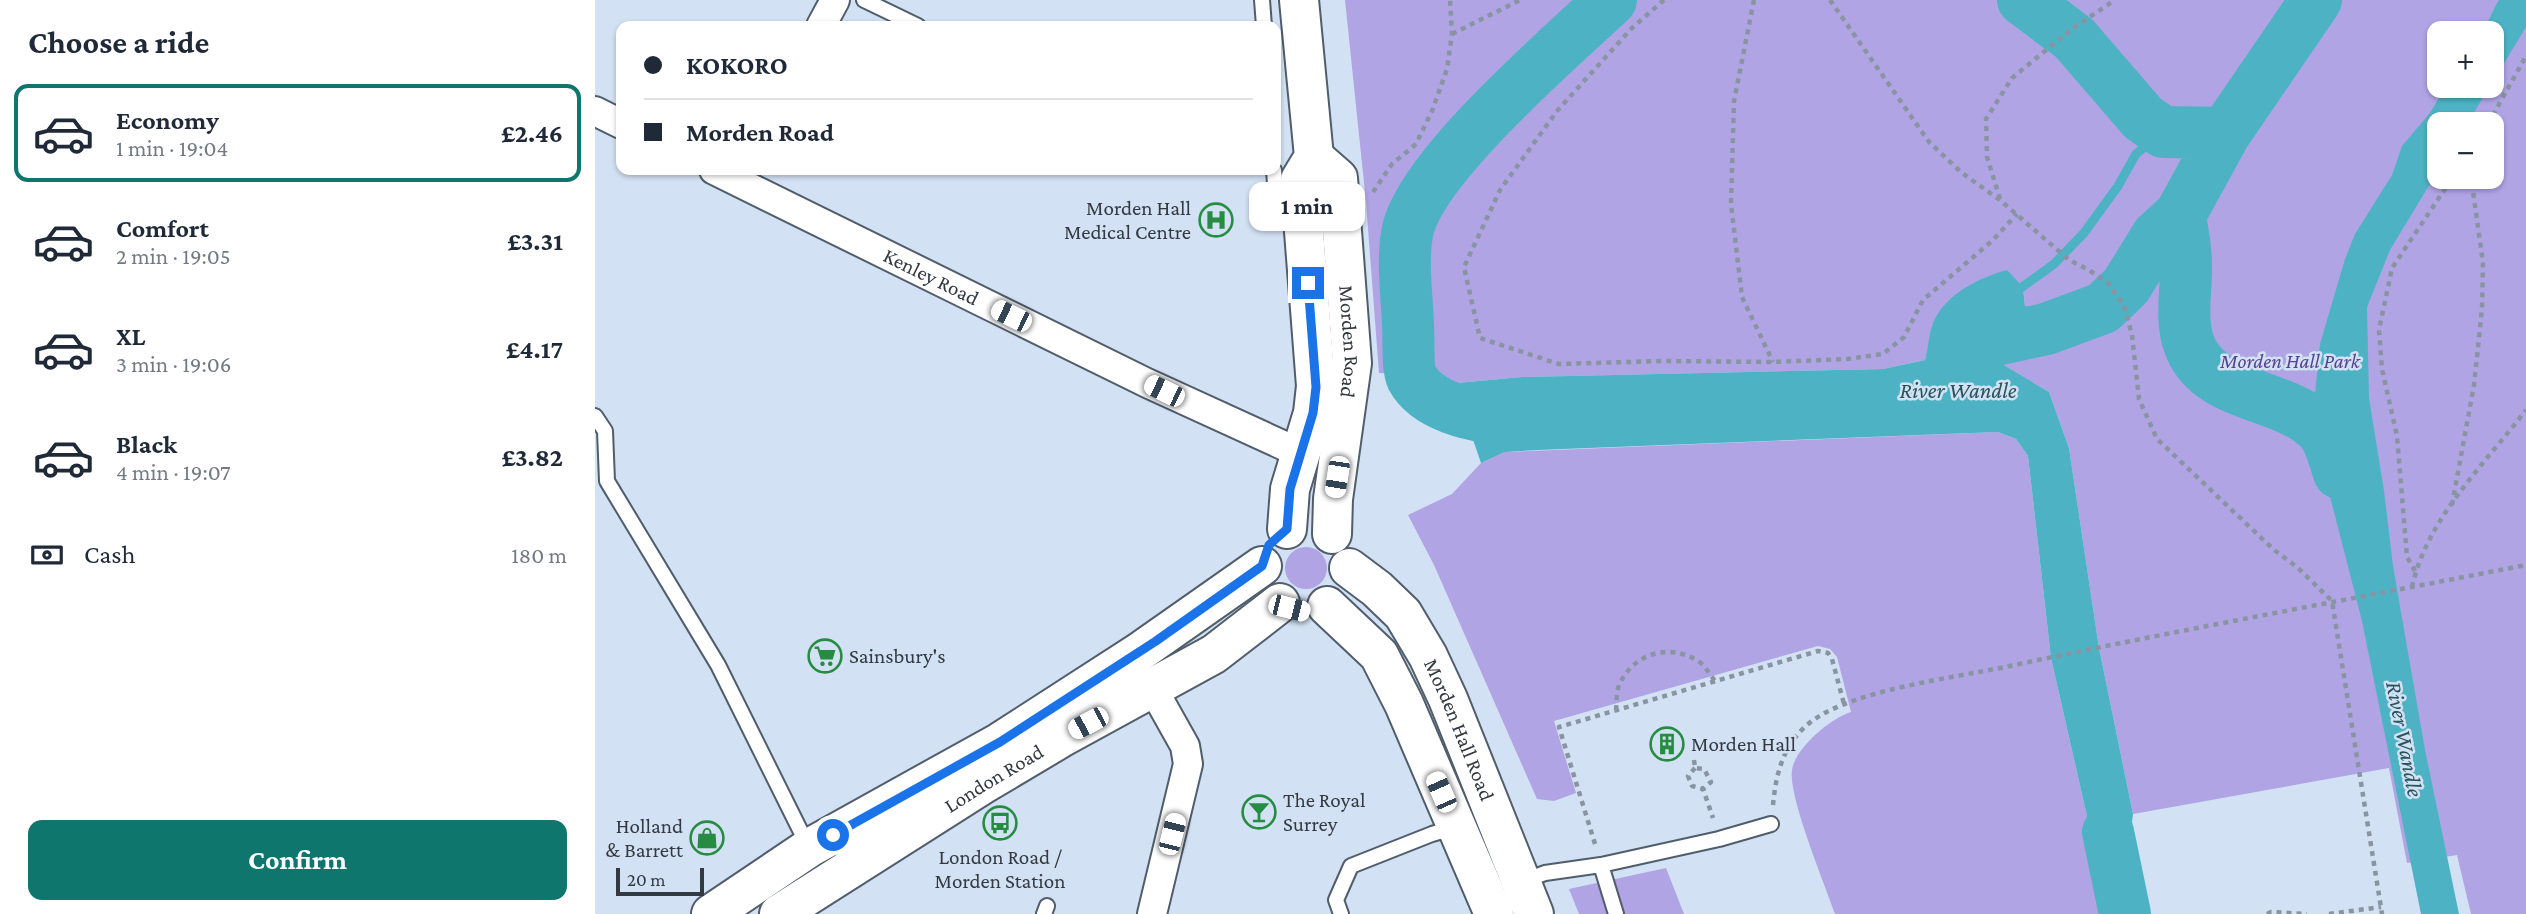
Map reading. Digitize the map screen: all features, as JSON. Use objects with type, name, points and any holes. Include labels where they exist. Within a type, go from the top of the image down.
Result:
[{"type":"highway","name":"Morden Road","points":[[1287,529],[1290,489],[1313,413],[1316,387],[1300,180],[1314,157],[1299,0]]},
{"type":"highway","name":"Morden Road","points":[[1314,157],[1338,178],[1352,363],[1333,499],[1332,534]]},
{"type":"highway","points":[[1301,525],[1315,526],[1332,534],[1341,543],[1346,554],[1349,568],[1341,594],[1316,611],[1303,612],[1280,603],[1265,583],[1262,566],[1269,545],[1287,529],[1301,525]]},
{"type":"highway","name":"London Road","points":[[711,914],[809,848],[1000,742],[1156,641],[1262,566]]},
{"type":"highway","name":"Morden Hall Road","points":[[1349,568],[1377,589],[1403,614],[1428,656],[1448,699],[1527,898]]},
{"type":"highway","name":"London Road","points":[[779,914],[982,785],[1066,735],[1214,654],[1280,603]]},
{"type":"highway","name":"Morden Hall Road","points":[[1327,606],[1379,655],[1405,704],[1494,914]]},
{"type":"street","points":[[824,21],[835,0]]},
{"type":"street","points":[[595,111],[616,122]]},
{"type":"street","name":"Kenley Road","points":[[745,176],[1180,399],[1300,453]]},
{"type":"street","points":[[1152,914],[1188,764],[1185,746],[1153,689]]},
{"type":"lane","points":[[864,0],[908,21]]},
{"type":"lane","points":[[1262,0],[1264,21]]},
{"type":"lane","points":[[1274,175],[1275,184],[1302,210]]},
{"type":"lane","points":[[595,416],[604,431],[607,481],[718,665],[809,848]]},
{"type":"lane","points":[[1527,898],[1545,873],[1601,866],[1771,824]]},
{"type":"lane","points":[[1341,914],[1336,900],[1351,866],[1457,826]]},
{"type":"lane","points":[[1601,866],[1616,914]]},
{"type":"path","points":[[1366,202],[1392,164],[1416,144],[1432,111],[1447,69],[1452,34],[1450,0]]},
{"type":"path","points":[[1452,34],[1520,0]]},
{"type":"path","points":[[1664,0],[1632,28],[1557,111],[1500,190],[1464,267],[1480,338],[1559,364],[1773,362],[1847,359],[1883,354],[1904,337],[1923,300],[1992,241],[2017,214]]},
{"type":"path","points":[[1754,0],[1734,101],[1731,204],[1742,297],[1773,362]]},
{"type":"path","points":[[1831,0],[1929,142],[1962,173],[2000,200],[2069,260],[2109,284],[2124,306],[2132,335],[2139,399],[2157,439],[2273,550],[2298,568],[2332,601],[2382,914]]},
{"type":"path","points":[[2000,200],[1987,157],[1986,118],[2012,78],[2073,28],[2115,0]]},
{"type":"path","points":[[2495,112],[2526,56]]},
{"type":"path","points":[[2415,571],[2407,557],[2397,436],[2382,369],[2379,330],[2392,268],[2445,189]]},
{"type":"path","points":[[2452,505],[2474,385],[2482,309],[2483,263],[2473,189]]},
{"type":"path","points":[[2412,587],[2415,571],[2426,547],[2452,505],[2487,456],[2526,410]]},
{"type":"path","points":[[1771,824],[1778,767],[1793,739],[1812,721],[1844,704],[1891,691],[2101,645],[2526,565]]},
{"type":"path","points":[[1601,866],[1559,727],[1818,650],[1828,653],[1832,659],[1844,704]]},
{"type":"path","points":[[1616,710],[1618,685],[1632,665],[1653,653],[1678,652],[1700,662],[1715,681]]},
{"type":"path","points":[[1694,760],[1695,768],[1688,776],[1692,786],[1703,789]]},
{"type":"path","points":[[1695,768],[1704,769],[1710,782],[1703,789]]},
{"type":"path","points":[[1703,789],[1719,839]]},
{"type":"path","points":[[2329,914],[2381,907]]},
{"type":"path","points":[[2267,914],[2307,914]]},
{"type":"green space","name":"Morden Hall Park","points":[[1345,0],[2526,0],[2526,914],[2471,914],[2457,855],[2407,863],[2389,768],[2133,814],[2099,648],[2069,448],[2049,392],[1989,357],[2042,341],[2025,306],[2023,287],[1933,323],[1925,360],[1883,369],[1522,377],[1435,385],[1401,374],[1379,373],[1366,202]]},
{"type":"green space","points":[[1998,432],[2016,439],[2028,456],[2051,658],[2106,914],[1835,914],[1801,820],[1792,783],[1792,770],[1800,752],[1824,727],[1851,712],[1837,657],[1830,649],[1818,646],[1554,721],[1576,793],[1554,801],[1537,799],[1434,565],[1408,515],[1452,494],[1481,463],[1505,452]]},
{"type":"green space","points":[[1306,547],[1321,553],[1327,568],[1321,583],[1306,589],[1291,583],[1285,568],[1291,553]]},
{"type":"green space","points":[[1666,868],[1684,914],[1579,914],[1569,889]]},
{"type":"water","points":[[2499,0],[2526,0],[2526,27],[2504,63],[2504,21],[2488,21]]},
{"type":"water","name":"River Wandle","points":[[2439,98],[2483,98],[2474,112],[2431,112]]},
{"type":"water","name":"River Wandle","points":[[2427,117],[2427,189],[2390,250],[2367,307],[2369,398],[2393,566],[2425,750],[2459,914],[2421,914],[2362,621],[2325,477],[2302,415],[2315,394],[2320,344],[2345,259],[2355,234],[2392,175],[2402,146]]},
{"type":"water","name":"River Wandle","points":[[2007,270],[2023,287],[2025,306],[2037,310],[2046,329],[2042,341],[1990,357],[2049,392],[2069,448],[2099,648],[2133,814],[2122,902],[2089,825],[2051,658],[2028,456],[2016,439],[1998,432],[1538,450],[1505,452],[1481,463],[1465,416],[1432,399],[1435,385],[1522,377],[1883,369],[1925,360],[1933,323],[1946,303],[1975,282]]},
{"type":"waterway","points":[[1501,420],[1439,403],[1419,388],[1412,378],[1405,280],[1407,234],[1417,207],[1436,177],[1463,144],[1527,78],[1611,0]]},
{"type":"waterway","points":[[2023,0],[2074,38],[2143,118],[2163,132],[2225,133]]},
{"type":"waterway","name":"River Wandle","points":[[1977,344],[2046,329],[2103,308],[2126,286],[2157,236],[2180,215],[2225,133],[2316,0]]},
{"type":"waterway","points":[[2014,293],[2054,264],[2084,233],[2118,186],[2136,154],[2163,132]]},
{"type":"waterway","name":"River Wandle","points":[[2180,215],[2186,257],[2184,320],[2188,343],[2193,353],[2204,368],[2218,379],[2306,417],[2324,434],[2339,473]]},
{"type":"waterway","name":"River Wandle","points":[[2108,832],[2125,914]]},
{"type":"place","name":"Morden Hall Medical Centre","points":[[1216,220]]},
{"type":"place","name":"Sainsbury's","points":[[825,656]]},
{"type":"place","name":"Morden Hall","points":[[1667,744]]},
{"type":"place","name":"The Royal Surrey","points":[[1259,812]]},
{"type":"place","name":"London Road / Morden Station","points":[[1000,823]]},
{"type":"place","name":"Holland & Barrett","points":[[707,838]]},
{"type":"route","points":[[833,835],[1000,742],[1156,641],[1262,566],[1269,545],[1287,529],[1290,489],[1313,413],[1316,366],[1308,283]]}]
